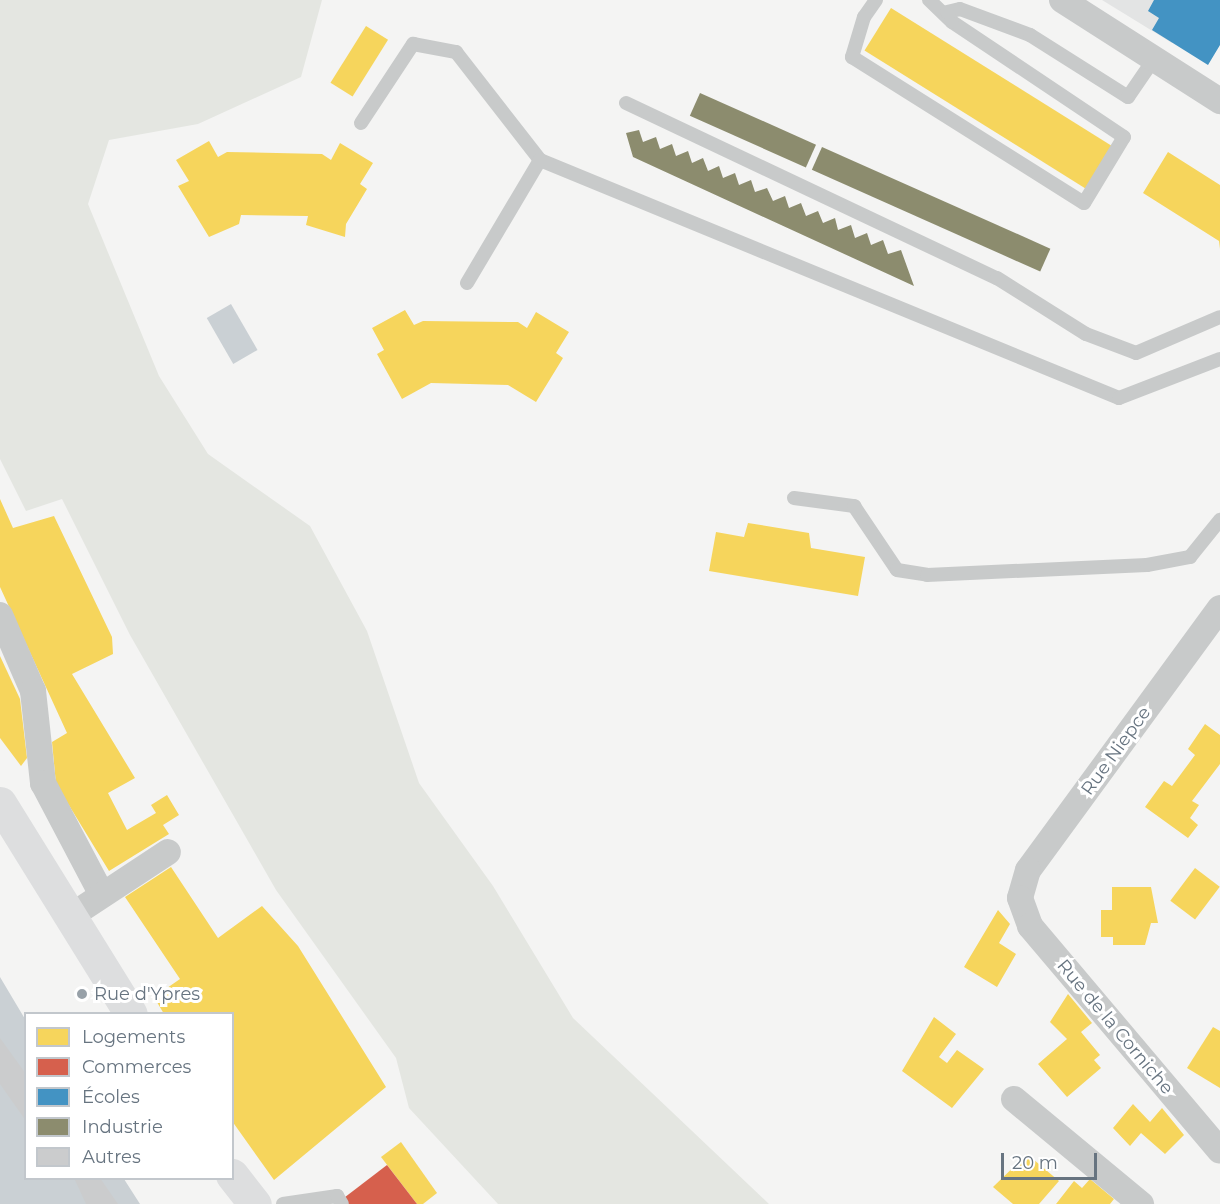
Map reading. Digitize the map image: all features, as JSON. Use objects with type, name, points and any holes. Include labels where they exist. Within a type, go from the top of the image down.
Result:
[{"type":"main road","points":[[0,803],[130,1012]]},
{"type":"main road","points":[[234,1178],[255,1204]]},
{"type":"street","points":[[1062,0],[1220,101]]},
{"type":"street","name":"Rue Niepce","points":[[1020,898],[1028,870],[1220,608]]},
{"type":"street","points":[[0,615],[33,691],[43,783],[101,893]]},
{"type":"street","points":[[71,916],[101,893],[168,852]]},
{"type":"street","name":"Rue de la Corniche","points":[[1020,898],[1030,926],[1220,1150]]},
{"type":"street","points":[[1014,1099],[1141,1204]]},
{"type":"lane","points":[[876,0],[864,17],[852,57],[1084,202],[1124,137],[961,28],[948,12],[929,0]]},
{"type":"lane","points":[[948,12],[960,9],[1030,35],[1128,97],[1154,58]]},
{"type":"lane","points":[[361,123],[413,44],[456,52],[540,160],[1119,398],[1220,359]]},
{"type":"lane","points":[[626,104],[997,278],[1086,334],[1136,353],[1220,317]]},
{"type":"lane","points":[[467,283],[540,160]]},
{"type":"lane","points":[[794,498],[854,506],[897,570],[927,575],[1147,565],[1190,557],[1220,520]]},
{"type":"lane","points":[[283,1204],[337,1196],[342,1204]]},
{"type":"shaded area","points":[[0,0],[322,0],[301,77],[198,124],[109,140],[88,204],[159,376],[208,454],[310,526],[367,631],[419,783],[493,886],[573,1018],[769,1204],[498,1204],[409,1108],[396,1058],[276,890],[130,635],[62,499],[26,511],[0,459]]},
{"type":"shaded area","points":[[1102,0],[1197,0],[1172,43]]},
{"type":"shaded area","points":[[231,304],[258,350],[233,364],[207,318]]},
{"type":"shaded area","points":[[0,977],[24,1017],[24,1180],[125,1180],[140,1204],[0,1204]]},
{"type":"building: Logements","points":[[891,8],[1112,146],[1086,189],[865,50]]},
{"type":"building: Logements","points":[[366,26],[388,40],[353,97],[330,83]]},
{"type":"building: Logements","points":[[209,141],[218,157],[227,152],[322,154],[331,160],[340,143],[373,163],[360,184],[367,189],[346,224],[345,237],[306,225],[308,216],[241,215],[239,224],[209,237],[178,186],[189,181],[176,160]]},
{"type":"building: Logements","points":[[1168,152],[1220,185],[1220,249],[1219,241],[1143,193]]},
{"type":"building: Logements","points":[[405,310],[414,325],[423,321],[518,322],[527,328],[536,312],[569,332],[556,353],[563,358],[536,402],[508,385],[431,383],[402,399],[377,354],[384,350],[372,328]]},
{"type":"building: Logements","points":[[0,499],[13,528],[54,516],[112,637],[113,654],[72,674],[135,778],[108,793],[127,830],[156,813],[151,805],[167,795],[179,815],[163,825],[169,834],[109,871],[56,784],[52,742],[67,733],[0,587]]},
{"type":"building: Logements","points":[[748,523],[809,533],[811,548],[865,557],[858,596],[709,571],[716,532],[744,537]]},
{"type":"building: Logements","points":[[0,656],[20,699],[27,758],[21,766],[0,738]]},
{"type":"building: Logements","points":[[1205,724],[1220,735],[1220,764],[1192,801],[1199,805],[1190,818],[1198,825],[1188,838],[1145,807],[1164,781],[1172,786],[1195,755],[1188,749]]},
{"type":"building: Logements","points":[[171,867],[218,938],[262,906],[298,946],[386,1087],[274,1180],[234,1124],[234,1012],[163,1012],[154,997],[180,979],[125,897]]},
{"type":"building: Logements","points":[[1195,868],[1220,887],[1195,919],[1170,901]]},
{"type":"building: Logements","points":[[1112,887],[1151,887],[1158,923],[1151,923],[1145,945],[1113,945],[1113,937],[1101,937],[1101,910],[1112,910]]},
{"type":"building: Logements","points":[[998,910],[1010,924],[999,943],[1016,954],[997,987],[964,967]]},
{"type":"building: Logements","points":[[1068,994],[1092,1023],[1081,1032],[1100,1055],[1094,1060],[1101,1068],[1067,1097],[1038,1064],[1067,1039],[1050,1022]]},
{"type":"building: Logements","points":[[934,1017],[956,1034],[939,1057],[947,1063],[957,1050],[984,1069],[952,1108],[902,1071]]},
{"type":"building: Logements","points":[[1213,1027],[1220,1031],[1220,1088],[1187,1068]]},
{"type":"building: Logements","points":[[1133,1104],[1150,1122],[1162,1108],[1184,1135],[1165,1154],[1141,1133],[1130,1146],[1113,1128]]},
{"type":"building: Logements","points":[[401,1142],[437,1193],[423,1204],[417,1204],[381,1157]]},
{"type":"building: Logements","points":[[1027,1154],[1059,1181],[1039,1204],[1013,1204],[993,1187]]},
{"type":"building: Logements","points":[[1090,1179],[1114,1199],[1110,1204],[1056,1204],[1074,1181],[1082,1188]]},
{"type":"building: Commerces","points":[[387,1165],[417,1204],[336,1204]]},
{"type":"building: Écoles","points":[[1154,0],[1220,0],[1220,45],[1208,65],[1152,30],[1159,18],[1148,11]]},
{"type":"building: Industrie","points":[[700,93],[816,145],[806,167],[690,116]]},
{"type":"building: Industrie","points":[[639,130],[643,142],[656,137],[660,149],[672,144],[676,156],[688,151],[692,163],[703,158],[708,171],[719,166],[723,178],[735,173],[739,185],[751,180],[755,192],[767,188],[773,201],[785,196],[789,208],[801,203],[806,216],[818,211],[823,223],[835,218],[838,230],[851,225],[855,238],[867,233],[871,245],[883,240],[888,254],[901,250],[914,286],[633,157],[626,133]]},
{"type":"building: Industrie","points":[[822,147],[1050,249],[1040,272],[812,170]]},
{"type":"building: Autres","points":[[0,1038],[24,1071],[24,1118],[0,1084]]},
{"type":"building: Autres","points":[[75,1180],[101,1180],[118,1204],[86,1204]]},
{"type":"place","name":"Rue d'Ypres","points":[[82,994]]}]
